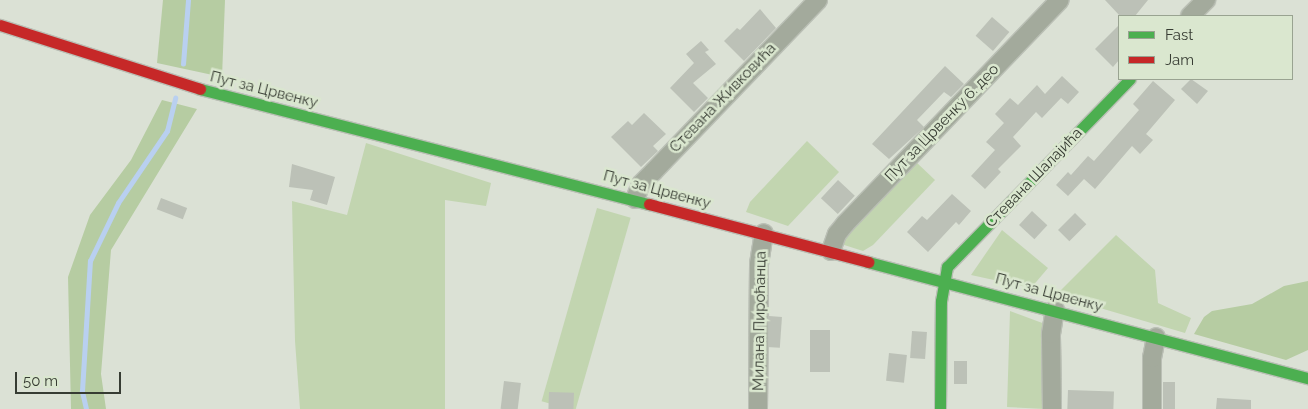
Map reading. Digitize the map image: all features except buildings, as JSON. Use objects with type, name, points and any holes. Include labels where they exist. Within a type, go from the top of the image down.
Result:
[{"type":"street","name":"Стевана Живковића","points":[[635,199],[641,184],[818,0]]},
{"type":"street","name":"Пут за Црвенку 6. део","points":[[831,251],[837,234],[846,224],[1060,0]]},
{"type":"street","points":[[1191,15],[1206,0]]},
{"type":"street","name":"Пут за Црвенку","points":[[0,25],[156,78],[635,199],[1055,309],[1308,378]]},
{"type":"street","name":"Стевана Шалајића","points":[[943,280],[952,261],[1129,80]]},
{"type":"street","name":"Милана Пироћанца","points":[[758,409],[758,264],[764,233]]},
{"type":"street","points":[[940,409],[943,280]]},
{"type":"street","points":[[1052,409],[1051,334],[1055,309]]},
{"type":"street","points":[[1152,409],[1152,358],[1156,337]]},
{"type":"green space","points":[[163,0],[225,0],[222,77],[157,63]]},
{"type":"green space","points":[[162,100],[197,109],[111,250],[101,374],[106,409],[71,409],[68,277],[90,215],[131,160]]},
{"type":"green space","points":[[807,141],[839,172],[788,226],[746,212],[750,202]]},
{"type":"green space","points":[[366,143],[491,183],[486,206],[445,200],[445,409],[300,409],[295,341],[292,201],[347,215]]},
{"type":"green space","points":[[915,161],[935,180],[873,245],[863,251],[838,243]]},
{"type":"green space","points":[[597,208],[631,218],[576,409],[569,409],[542,401]]},
{"type":"green space","points":[[1002,230],[1048,268],[1031,288],[971,275]]},
{"type":"green space","points":[[1116,235],[1155,270],[1158,303],[1191,318],[1185,333],[1056,295]]},
{"type":"green space","points":[[1308,281],[1308,350],[1286,360],[1194,334],[1204,317],[1212,311],[1252,304],[1284,286]]},
{"type":"green space","points":[[1010,311],[1045,324],[1045,409],[1007,407]]},
{"type":"waterway","points":[[183,64],[188,0]]},
{"type":"waterway","points":[[86,409],[82,391],[90,261],[118,203],[167,131],[175,98]]},
{"type":"traffic: fast","points":[[940,409],[941,301],[947,267],[1129,80]]},
{"type":"traffic: fast","points":[[200,89],[649,204]]},
{"type":"traffic: fast","points":[[868,262],[1308,378]]},
{"type":"traffic: jam","points":[[0,25],[200,89]]},
{"type":"traffic: jam","points":[[649,204],[868,262]]}]
